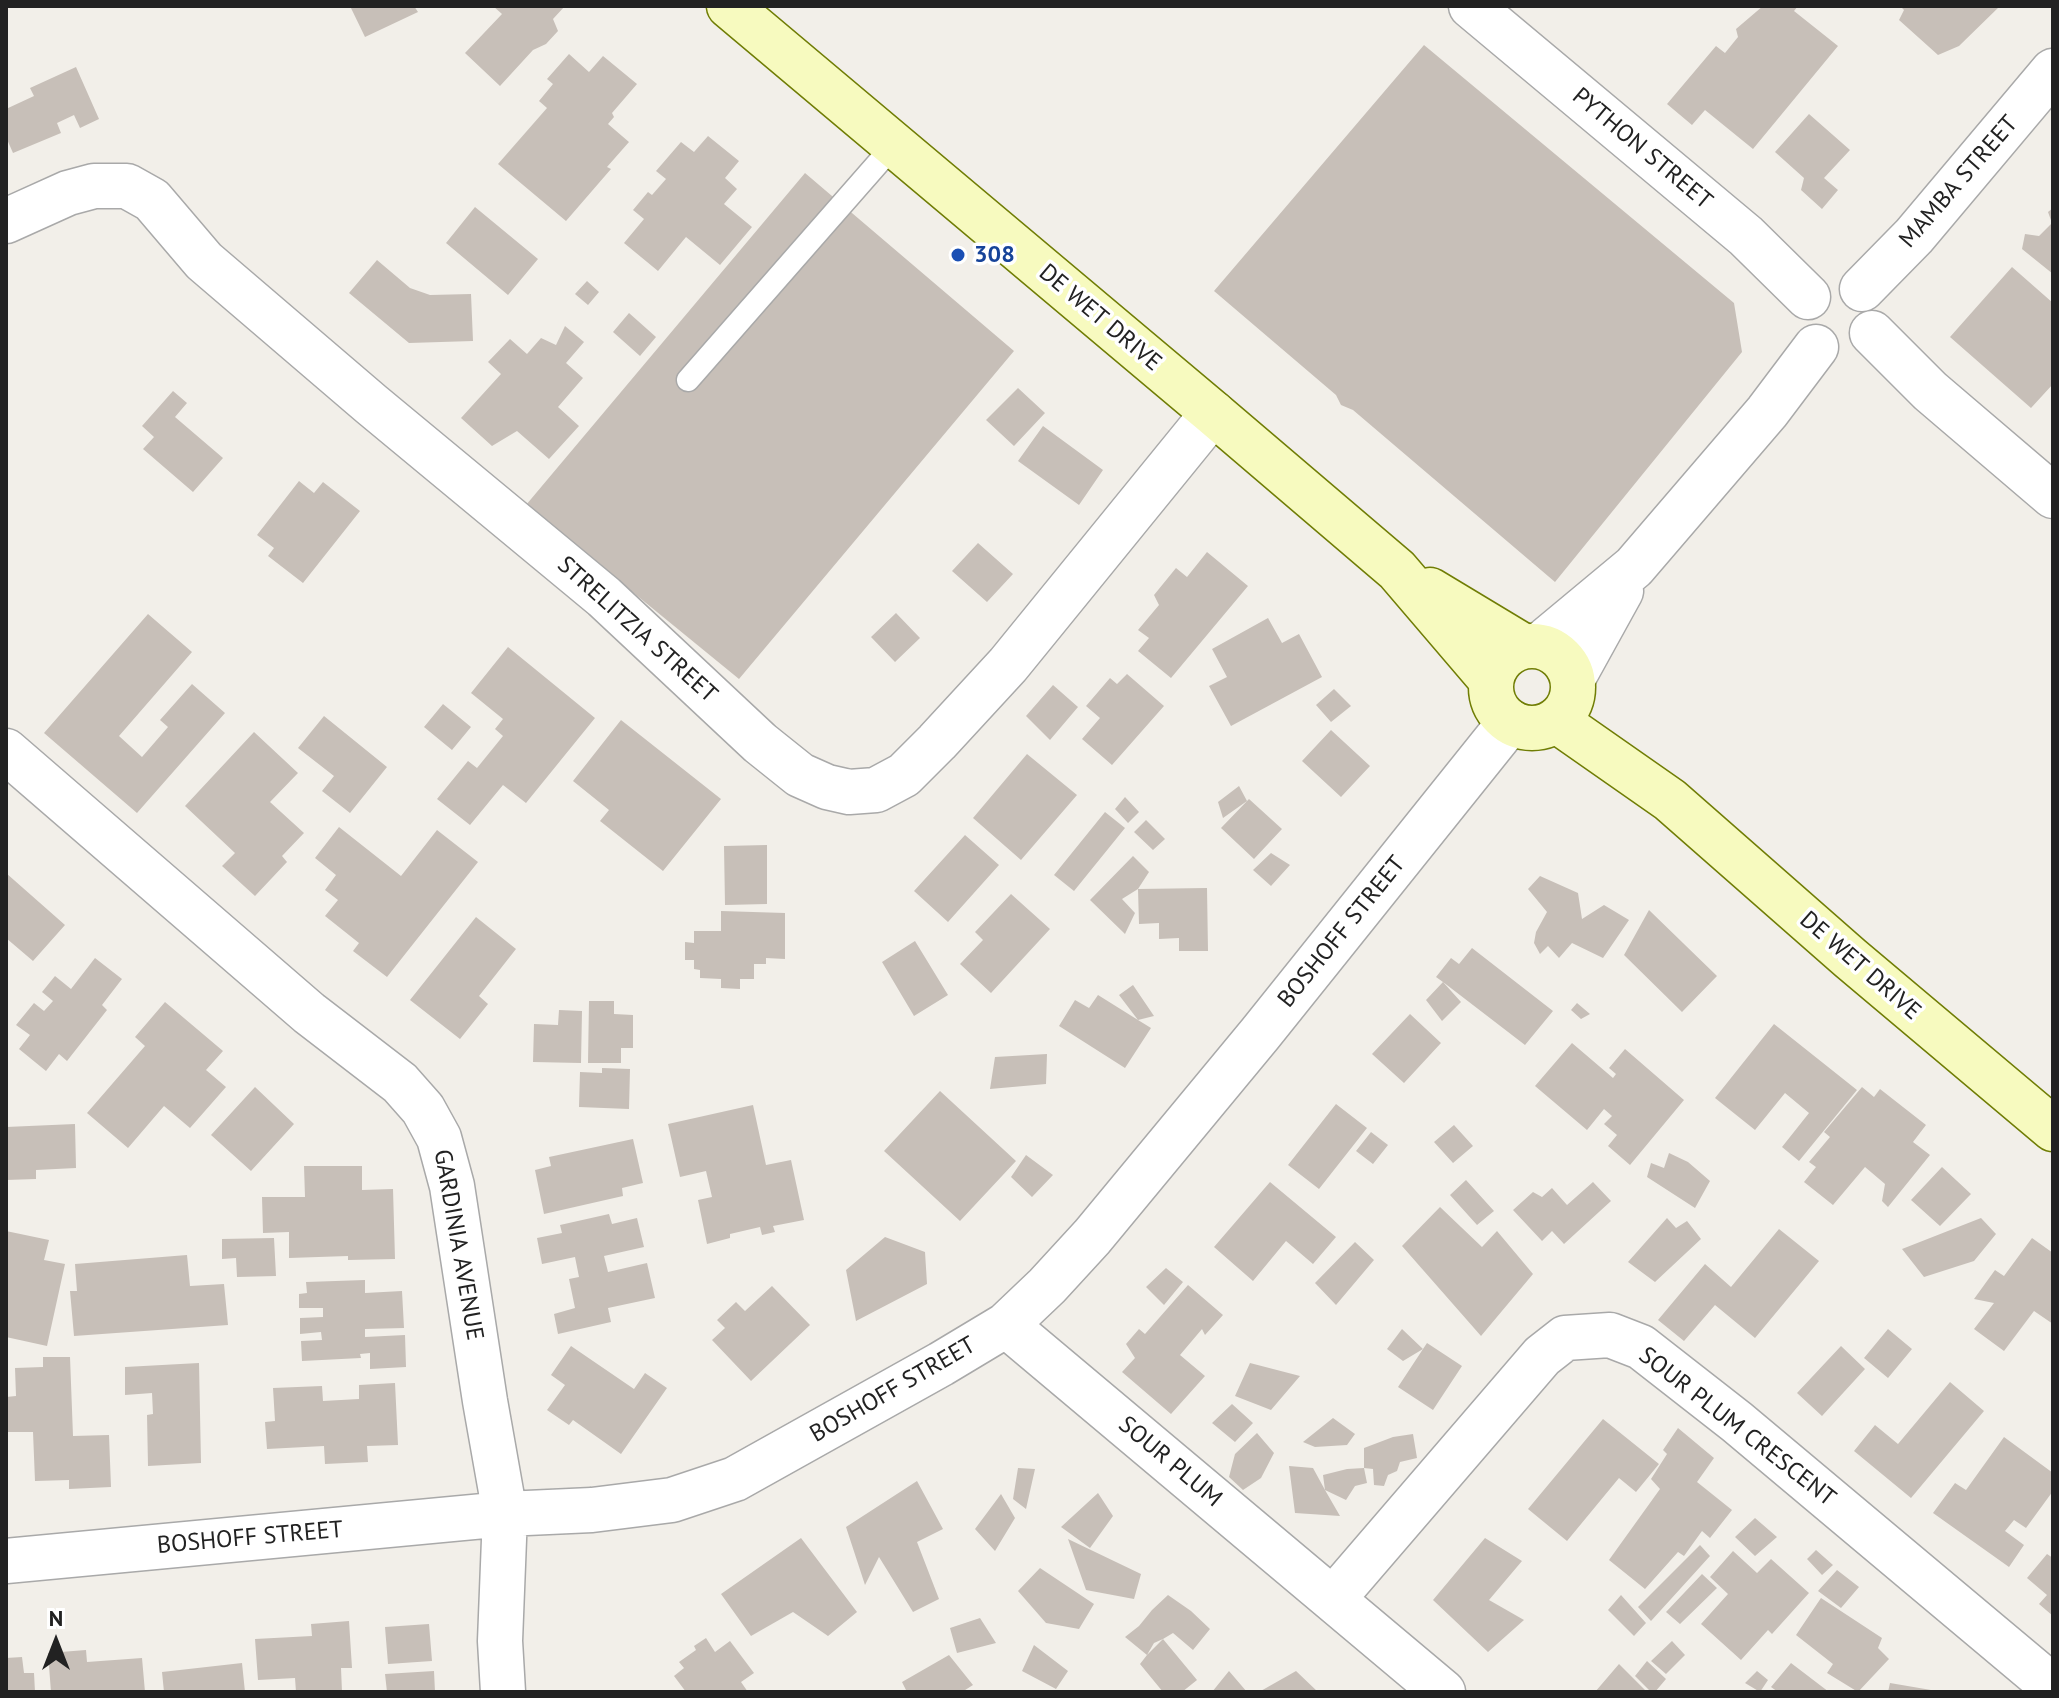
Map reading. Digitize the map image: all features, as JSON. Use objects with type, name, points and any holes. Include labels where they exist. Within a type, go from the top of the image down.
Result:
[{"type":"street","name":"DE WET DRIVE","points":[[729,6],[1397,570],[1491,680]]},
{"type":"street","name":"PYTHON STREET","points":[[1471,6],[1746,236],[1808,297]]},
{"type":"street","name":"MAMBA STREET","points":[[1862,289],[1914,236],[2053,71]]},
{"type":"street","name":"STRELITZIA STREET","points":[[6,221],[68,193],[94,186],[127,186],[152,200],[204,261],[604,597],[760,743],[800,775],[827,787],[849,792],[876,790],[904,775],[937,742],[1008,665],[1213,413]]},
{"type":"street","points":[[1834,282],[1853,284],[1862,289],[1875,309],[1872,333],[1865,344],[1850,353],[1832,354],[1816,347],[1803,329],[1803,306],[1808,297],[1824,284],[1834,282]]},
{"type":"street","points":[[1872,333],[1930,391],[2053,496]]},
{"type":"street","points":[[1634,567],[1567,698],[1542,727],[1525,728],[1510,722],[1498,711],[1492,697],[1491,680],[1497,665],[1508,653],[1531,646],[1634,567],[1767,412],[1816,347]]},
{"type":"street","name":"DE WET DRIVE","points":[[1397,570],[1531,646]]},
{"type":"street","points":[[1531,646],[1554,652],[1566,663],[1567,698]]},
{"type":"street","name":"DE WET DRIVE","points":[[1567,698],[1670,800],[1850,958],[2053,1129]]},
{"type":"street","name":"BOSHOFF STREET","points":[[6,1561],[505,1514],[642,1505],[672,1500],[735,1479],[1006,1325],[1047,1286],[1092,1237],[1260,1034],[1510,722]]},
{"type":"street","name":"GARDINIA AVENUE","points":[[6,751],[309,1013],[400,1083],[423,1109],[439,1138],[464,1257],[505,1514],[500,1641],[503,1692]]},
{"type":"street","name":"SOUR PLUM","points":[[1006,1325],[1333,1599]]},
{"type":"street","name":"SOUR PLUM CRESCENT","points":[[1333,1599],[1542,1356],[1565,1338],[1610,1335],[1641,1347],[1737,1422],[2053,1687]]},
{"type":"street","points":[[1333,1599],[1443,1692]]},
{"type":"lane","points":[[688,380],[894,145]]},
{"type":"building","points":[[350,6],[414,6],[418,12],[365,37]]},
{"type":"building","points":[[493,6],[565,6],[553,19],[558,31],[546,44],[533,50],[500,86],[465,53],[502,14]]},
{"type":"building","points":[[1763,6],[1798,6],[1794,11],[1838,46],[1753,149],[1705,110],[1692,125],[1667,104],[1716,46],[1725,53],[1738,37],[1736,29]]},
{"type":"building","points":[[1900,6],[2000,6],[1959,46],[1938,55],[1899,20],[1904,10]]},
{"type":"building","points":[[1424,45],[1734,303],[1742,352],[1555,582],[1353,410],[1341,405],[1336,395],[1214,291]]},
{"type":"building","points":[[569,54],[589,72],[603,56],[637,84],[612,113],[614,117],[608,124],[629,142],[607,167],[611,169],[566,221],[498,164],[547,108],[539,101],[553,84],[547,79]]},
{"type":"building","points":[[76,67],[99,119],[80,128],[74,115],[57,123],[61,133],[13,153],[6,137],[6,109],[34,96],[30,88]]},
{"type":"building","points":[[1809,114],[1850,150],[1824,178],[1838,190],[1822,209],[1801,190],[1804,178],[1775,152]]},
{"type":"building","points":[[708,136],[739,161],[725,178],[737,189],[724,204],[752,227],[720,265],[686,237],[658,271],[624,243],[644,219],[633,210],[648,192],[652,195],[666,179],[656,171],[681,142],[694,152]]},
{"type":"building","points":[[805,173],[1014,351],[739,679],[526,505]]},
{"type":"building","points":[[475,207],[538,259],[508,295],[446,243]]},
{"type":"building","points":[[2053,208],[2053,274],[2022,249],[2025,234],[2039,236],[2052,223],[2048,212]]},
{"type":"building","points":[[377,260],[410,288],[430,295],[471,294],[473,341],[409,343],[349,293]]},
{"type":"building","points":[[2012,267],[2053,303],[2053,384],[2031,408],[1950,337]]},
{"type":"building","points":[[587,281],[599,292],[588,305],[575,294]]},
{"type":"building","points":[[629,313],[656,337],[640,356],[613,332]]},
{"type":"building","points":[[565,326],[584,342],[566,363],[583,378],[558,407],[579,426],[549,459],[517,431],[492,446],[461,418],[501,374],[488,362],[510,339],[527,354],[541,338],[556,345]]},
{"type":"building","points":[[1018,388],[1045,413],[1014,446],[986,420]]},
{"type":"building","points":[[173,391],[187,403],[175,417],[223,458],[193,492],[143,449],[154,437],[142,426]]},
{"type":"building","points":[[1043,426],[1103,470],[1079,505],[1018,461]]},
{"type":"building","points":[[299,481],[314,493],[323,482],[360,511],[303,583],[268,556],[274,548],[257,535]]},
{"type":"building","points":[[978,543],[1013,574],[987,602],[952,571]]},
{"type":"building","points":[[1207,552],[1248,586],[1171,678],[1138,651],[1149,638],[1138,630],[1159,605],[1154,595],[1176,568],[1187,577]]},
{"type":"building","points":[[896,613],[920,638],[895,662],[871,637]]},
{"type":"building","points":[[148,614],[192,652],[119,736],[142,757],[168,727],[160,720],[192,684],[225,713],[137,813],[44,733]]},
{"type":"building","points":[[1268,618],[1282,643],[1299,634],[1322,677],[1231,726],[1209,686],[1227,677],[1212,649]]},
{"type":"building","points":[[508,647],[595,718],[526,803],[503,785],[470,825],[437,799],[468,761],[477,768],[503,736],[495,729],[503,719],[471,693]]},
{"type":"building","points":[[1127,674],[1164,706],[1112,765],[1082,739],[1100,718],[1086,706],[1110,678],[1117,684]]},
{"type":"building","points":[[1053,685],[1078,707],[1050,740],[1026,716]]},
{"type":"building","points":[[1334,689],[1351,706],[1331,722],[1316,705]]},
{"type":"building","points":[[443,704],[471,727],[452,750],[424,727]]},
{"type":"building","points":[[324,716],[387,767],[350,813],[322,791],[334,776],[298,748]]},
{"type":"building","points":[[621,720],[721,799],[663,871],[600,821],[609,810],[573,781]]},
{"type":"building","points":[[1331,730],[1370,766],[1341,797],[1302,761]]},
{"type":"building","points":[[254,732],[298,773],[270,802],[304,833],[282,856],[287,862],[255,896],[222,866],[235,853],[185,806]]},
{"type":"building","points":[[1027,754],[1077,795],[1021,860],[973,818]]},
{"type":"building","points":[[1239,786],[1247,801],[1223,818],[1218,802]]},
{"type":"building","points":[[1125,797],[1139,812],[1128,823],[1115,809]]},
{"type":"building","points":[[1249,799],[1282,829],[1254,859],[1221,828]]},
{"type":"building","points":[[1105,812],[1125,828],[1074,891],[1054,875]]},
{"type":"building","points":[[1146,820],[1165,839],[1153,850],[1134,832]]},
{"type":"building","points":[[339,827],[401,876],[437,830],[478,862],[387,977],[353,951],[359,943],[325,916],[338,900],[325,890],[336,875],[315,858]]},
{"type":"building","points":[[965,835],[999,865],[948,922],[914,891]]},
{"type":"building","points":[[767,845],[767,904],[725,905],[724,846]]},
{"type":"building","points":[[1271,853],[1290,865],[1271,886],[1253,870]]},
{"type":"building","points":[[1133,856],[1149,872],[1138,889],[1122,899],[1135,913],[1125,934],[1090,900]]},
{"type":"building","points":[[6,873],[65,925],[33,961],[6,938]]},
{"type":"building","points":[[1540,876],[1578,893],[1582,919],[1604,905],[1629,920],[1603,958],[1572,943],[1559,958],[1548,946],[1540,954],[1534,943],[1536,932],[1547,912],[1528,889]]},
{"type":"building","points":[[1207,888],[1208,951],[1179,951],[1179,938],[1159,939],[1159,923],[1139,924],[1138,889]]},
{"type":"building","points":[[1011,894],[1050,929],[991,993],[960,964],[983,940],[975,932]]},
{"type":"building","points":[[1649,910],[1717,976],[1682,1012],[1624,955]]},
{"type":"building","points":[[721,911],[785,913],[785,959],[766,958],[766,964],[754,964],[754,979],[740,979],[740,989],[721,988],[721,979],[700,978],[700,970],[694,969],[694,960],[685,960],[685,942],[694,943],[694,931],[721,931]]},
{"type":"building","points":[[476,917],[516,949],[479,996],[488,1004],[460,1039],[410,1000]]},
{"type":"building","points":[[915,941],[948,995],[914,1016],[882,962]]},
{"type":"building","points":[[1472,948],[1553,1011],[1525,1045],[1436,977],[1451,958],[1459,964]]},
{"type":"building","points":[[95,958],[122,979],[102,1005],[107,1010],[67,1061],[59,1054],[46,1071],[19,1049],[30,1035],[16,1025],[34,1003],[44,1011],[53,1001],[42,992],[55,976],[71,989]]},
{"type":"building","points":[[1443,982],[1461,1002],[1442,1021],[1426,1000]]},
{"type":"building","points":[[1133,985],[1154,1016],[1138,1020],[1119,995]]},
{"type":"building","points":[[1098,995],[1151,1028],[1125,1068],[1059,1026],[1075,1000],[1089,1008]]},
{"type":"building","points":[[589,1001],[614,1001],[614,1014],[633,1015],[633,1048],[621,1048],[621,1063],[588,1063]]},
{"type":"building","points":[[165,1002],[223,1051],[206,1070],[226,1087],[190,1128],[164,1106],[128,1148],[87,1113],[145,1046],[135,1037]]},
{"type":"building","points":[[1577,1003],[1590,1014],[1581,1019],[1571,1010]]},
{"type":"building","points":[[559,1010],[582,1011],[581,1063],[533,1062],[534,1024],[558,1025]]},
{"type":"building","points":[[1410,1014],[1441,1043],[1404,1083],[1372,1054]]},
{"type":"building","points":[[1774,1024],[1857,1090],[1799,1161],[1782,1147],[1809,1113],[1785,1093],[1755,1130],[1715,1098]]},
{"type":"building","points":[[1572,1043],[1613,1078],[1616,1074],[1609,1068],[1625,1049],[1684,1100],[1630,1165],[1608,1146],[1617,1135],[1604,1124],[1612,1116],[1604,1109],[1587,1130],[1535,1086]]},
{"type":"building","points":[[1047,1054],[1046,1084],[990,1089],[995,1057]]},
{"type":"building","points":[[602,1068],[630,1069],[629,1109],[579,1107],[580,1072],[602,1073]]},
{"type":"building","points":[[255,1087],[294,1124],[251,1171],[211,1135]]},
{"type":"building","points":[[1862,1087],[1874,1097],[1880,1089],[1926,1125],[1913,1142],[1930,1155],[1888,1207],[1882,1201],[1885,1184],[1865,1167],[1833,1205],[1804,1182],[1816,1167],[1809,1162],[1830,1137],[1824,1132]]},
{"type":"building","points":[[940,1091],[1016,1161],[960,1221],[884,1151]]},
{"type":"building","points":[[1336,1104],[1367,1128],[1319,1189],[1288,1165]]},
{"type":"building","points":[[753,1105],[766,1165],[791,1160],[804,1220],[773,1226],[775,1232],[762,1235],[760,1227],[730,1234],[730,1238],[707,1244],[698,1200],[712,1197],[706,1171],[680,1177],[668,1124]]},
{"type":"building","points":[[75,1124],[76,1168],[36,1170],[36,1179],[6,1180],[6,1127]]},
{"type":"building","points":[[1454,1125],[1473,1146],[1453,1163],[1434,1142]]},
{"type":"building","points":[[1371,1132],[1388,1145],[1373,1164],[1356,1151]]},
{"type":"building","points":[[633,1139],[643,1183],[622,1188],[623,1196],[544,1214],[535,1170],[551,1166],[549,1157]]},
{"type":"building","points":[[1669,1153],[1688,1162],[1710,1181],[1695,1208],[1647,1177],[1651,1163],[1664,1168]]},
{"type":"building","points":[[1026,1155],[1053,1175],[1032,1197],[1011,1177]]},
{"type":"building","points":[[304,1166],[362,1166],[362,1190],[393,1189],[395,1259],[348,1260],[348,1256],[289,1258],[289,1232],[263,1233],[262,1197],[305,1197]]},
{"type":"building","points":[[1942,1167],[1971,1194],[1940,1226],[1911,1200]]},
{"type":"building","points":[[1466,1180],[1494,1211],[1477,1225],[1450,1195]]},
{"type":"building","points":[[1270,1182],[1336,1237],[1313,1264],[1286,1241],[1253,1281],[1214,1247]]},
{"type":"building","points":[[1593,1182],[1611,1201],[1564,1244],[1552,1231],[1542,1241],[1513,1210],[1533,1192],[1542,1197],[1552,1188],[1567,1205]]},
{"type":"building","points":[[1440,1207],[1482,1247],[1497,1231],[1533,1274],[1481,1336],[1402,1246]]},
{"type":"building","points":[[609,1214],[612,1224],[637,1218],[644,1247],[604,1256],[608,1272],[647,1263],[655,1298],[608,1308],[611,1322],[558,1334],[554,1314],[575,1308],[569,1279],[579,1277],[575,1257],[542,1264],[537,1238],[562,1233],[560,1225]]},
{"type":"building","points":[[1667,1218],[1676,1228],[1687,1221],[1701,1239],[1655,1282],[1628,1262]]},
{"type":"building","points":[[1981,1218],[1996,1234],[1974,1261],[1924,1277],[1902,1249]]},
{"type":"building","points":[[1779,1229],[1819,1261],[1755,1338],[1715,1305],[1684,1341],[1658,1320],[1705,1264],[1731,1287]]},
{"type":"building","points":[[6,1231],[49,1240],[44,1260],[65,1264],[47,1346],[6,1337]]},
{"type":"building","points":[[885,1237],[925,1252],[927,1284],[856,1321],[846,1270]]},
{"type":"building","points":[[274,1238],[276,1276],[237,1277],[236,1258],[222,1259],[222,1239]]},
{"type":"building","points":[[2032,1238],[2053,1253],[2053,1324],[2034,1311],[2004,1351],[1974,1329],[1994,1303],[1974,1299],[1995,1270],[2004,1276]]},
{"type":"building","points":[[1355,1242],[1374,1260],[1336,1305],[1315,1283]]},
{"type":"building","points":[[187,1255],[190,1286],[224,1284],[228,1325],[74,1336],[70,1291],[77,1291],[75,1264]]},
{"type":"building","points":[[1166,1268],[1183,1282],[1164,1305],[1146,1287]]},
{"type":"building","points":[[365,1280],[365,1293],[402,1291],[404,1328],[365,1329],[365,1337],[405,1335],[406,1367],[370,1369],[370,1353],[360,1354],[361,1358],[302,1361],[301,1341],[322,1340],[321,1332],[300,1334],[300,1318],[323,1317],[323,1308],[299,1308],[299,1294],[307,1293],[306,1282]]},
{"type":"building","points":[[1188,1285],[1223,1315],[1205,1335],[1202,1329],[1180,1355],[1205,1376],[1171,1414],[1122,1372],[1135,1358],[1126,1344],[1139,1329],[1145,1334]]},
{"type":"building","points":[[772,1286],[810,1325],[751,1381],[712,1340],[725,1328],[717,1320],[736,1302],[745,1311]]},
{"type":"building","points":[[1402,1329],[1423,1349],[1403,1361],[1387,1349]]},
{"type":"building","points":[[1888,1329],[1912,1349],[1888,1378],[1864,1358]]},
{"type":"building","points":[[1427,1343],[1462,1366],[1433,1410],[1398,1387]]},
{"type":"building","points":[[571,1346],[634,1389],[645,1373],[667,1388],[621,1454],[573,1420],[569,1425],[547,1410],[565,1385],[551,1375]]},
{"type":"building","points":[[1841,1346],[1865,1369],[1822,1416],[1797,1393]]},
{"type":"building","points":[[43,1357],[70,1357],[73,1436],[109,1435],[111,1487],[69,1489],[69,1480],[35,1481],[33,1432],[6,1432],[6,1397],[16,1396],[15,1368],[43,1367]]},
{"type":"building","points":[[199,1363],[201,1463],[148,1466],[147,1415],[153,1414],[152,1393],[125,1395],[125,1367]]},
{"type":"building","points":[[1250,1363],[1300,1376],[1271,1410],[1235,1396]]},
{"type":"building","points":[[1950,1382],[1984,1411],[1911,1498],[1854,1451],[1875,1425],[1898,1444]]},
{"type":"building","points":[[395,1383],[398,1445],[367,1446],[368,1462],[325,1464],[324,1446],[267,1449],[265,1422],[275,1421],[273,1388],[322,1386],[323,1401],[359,1399],[359,1385]]},
{"type":"building","points":[[1232,1404],[1253,1423],[1235,1442],[1212,1423]]},
{"type":"building","points":[[1333,1418],[1355,1434],[1347,1445],[1315,1447],[1303,1442]]},
{"type":"building","points":[[1603,1419],[1659,1464],[1636,1492],[1619,1478],[1567,1541],[1528,1509]]},
{"type":"building","points":[[1678,1428],[1714,1458],[1697,1482],[1732,1510],[1710,1538],[1702,1531],[1684,1556],[1678,1552],[1645,1589],[1609,1560],[1660,1489],[1651,1479],[1667,1454],[1663,1450]]},
{"type":"building","points":[[1257,1433],[1274,1453],[1261,1478],[1243,1490],[1229,1477],[1235,1454]]},
{"type":"building","points":[[1413,1434],[1417,1458],[1400,1462],[1397,1471],[1388,1475],[1384,1486],[1374,1485],[1373,1469],[1364,1468],[1364,1448],[1393,1437]]},
{"type":"building","points":[[2004,1437],[2053,1473],[2053,1491],[2026,1528],[2014,1520],[2005,1531],[2024,1545],[2009,1567],[1933,1513],[1955,1483],[1966,1490]]},
{"type":"building","points":[[1289,1466],[1313,1468],[1340,1516],[1295,1513]]},
{"type":"building","points":[[1018,1468],[1035,1469],[1026,1509],[1013,1499]]},
{"type":"building","points":[[1364,1468],[1367,1483],[1355,1486],[1346,1500],[1325,1490],[1323,1475]]},
{"type":"building","points":[[917,1481],[943,1529],[917,1542],[939,1599],[913,1612],[879,1557],[865,1585],[846,1527]]},
{"type":"building","points":[[1098,1493],[1113,1516],[1090,1548],[1061,1527]]},
{"type":"building","points":[[1001,1494],[1015,1518],[995,1551],[975,1529]]},
{"type":"building","points":[[1755,1518],[1777,1537],[1755,1556],[1735,1537]]},
{"type":"building","points":[[801,1538],[857,1612],[828,1636],[793,1612],[751,1636],[721,1594]]},
{"type":"building","points":[[1485,1538],[1522,1561],[1489,1600],[1524,1620],[1488,1652],[1433,1600]]},
{"type":"building","points":[[1068,1539],[1141,1574],[1134,1599],[1086,1590]]},
{"type":"building","points":[[1700,1545],[1710,1556],[1651,1621],[1638,1607]]},
{"type":"building","points":[[1816,1550],[1833,1565],[1822,1575],[1807,1559]]},
{"type":"building","points":[[1733,1551],[1757,1573],[1771,1559],[1809,1593],[1772,1634],[1768,1630],[1741,1660],[1701,1624],[1728,1594],[1710,1577]]},
{"type":"building","points":[[2047,1554],[2053,1558],[2053,1616],[2039,1604],[2047,1595],[2027,1578]]},
{"type":"building","points":[[1040,1568],[1094,1604],[1079,1629],[1046,1623],[1018,1591]]},
{"type":"building","points":[[1837,1570],[1859,1587],[1841,1608],[1818,1591]]},
{"type":"building","points":[[1702,1574],[1717,1588],[1680,1624],[1666,1612]]},
{"type":"building","points":[[1168,1595],[1210,1629],[1193,1650],[1173,1633],[1154,1643],[1147,1655],[1125,1637]]},
{"type":"building","points":[[1621,1595],[1646,1623],[1634,1636],[1608,1610]]},
{"type":"building","points":[[1821,1598],[1882,1638],[1878,1648],[1889,1659],[1858,1692],[1827,1673],[1833,1664],[1796,1635]]},
{"type":"building","points":[[980,1618],[996,1643],[957,1653],[950,1628]]},
{"type":"building","points":[[349,1621],[352,1668],[341,1668],[342,1692],[296,1692],[295,1678],[258,1680],[255,1639],[312,1636],[311,1624]]},
{"type":"building","points":[[429,1624],[432,1661],[388,1664],[385,1627]]},
{"type":"building","points":[[706,1638],[715,1652],[730,1641],[754,1673],[741,1682],[748,1692],[686,1692],[674,1676],[684,1668],[679,1662]]},
{"type":"building","points":[[1163,1639],[1197,1680],[1182,1692],[1163,1692],[1140,1664]]},
{"type":"building","points":[[1672,1641],[1685,1655],[1666,1674],[1651,1661]]},
{"type":"building","points":[[1034,1645],[1068,1671],[1056,1689],[1022,1671]]},
{"type":"building","points":[[86,1650],[87,1662],[142,1658],[145,1692],[51,1692],[48,1653]]},
{"type":"building","points":[[949,1655],[973,1685],[962,1692],[907,1692],[902,1682]]},
{"type":"building","points":[[22,1657],[24,1673],[34,1673],[35,1692],[6,1692],[6,1658]]},
{"type":"building","points":[[1647,1661],[1666,1679],[1655,1692],[1651,1692],[1635,1676]]},
{"type":"building","points":[[242,1663],[245,1692],[164,1692],[162,1672]]},
{"type":"building","points":[[1791,1663],[1829,1692],[1778,1692],[1771,1687]]},
{"type":"building","points":[[1619,1664],[1647,1692],[1595,1692]]},
{"type":"building","points":[[434,1671],[435,1692],[387,1692],[385,1674]]},
{"type":"building","points":[[1229,1671],[1247,1692],[1212,1692]]},
{"type":"building","points":[[1296,1671],[1318,1692],[1259,1692]]},
{"type":"building","points":[[1757,1671],[1768,1680],[1760,1692],[1745,1683]]},
{"type":"building","points":[[1890,1683],[1931,1690],[1931,1692],[1888,1692]]},
{"type":"place","name":"308","points":[[958,255]]}]
